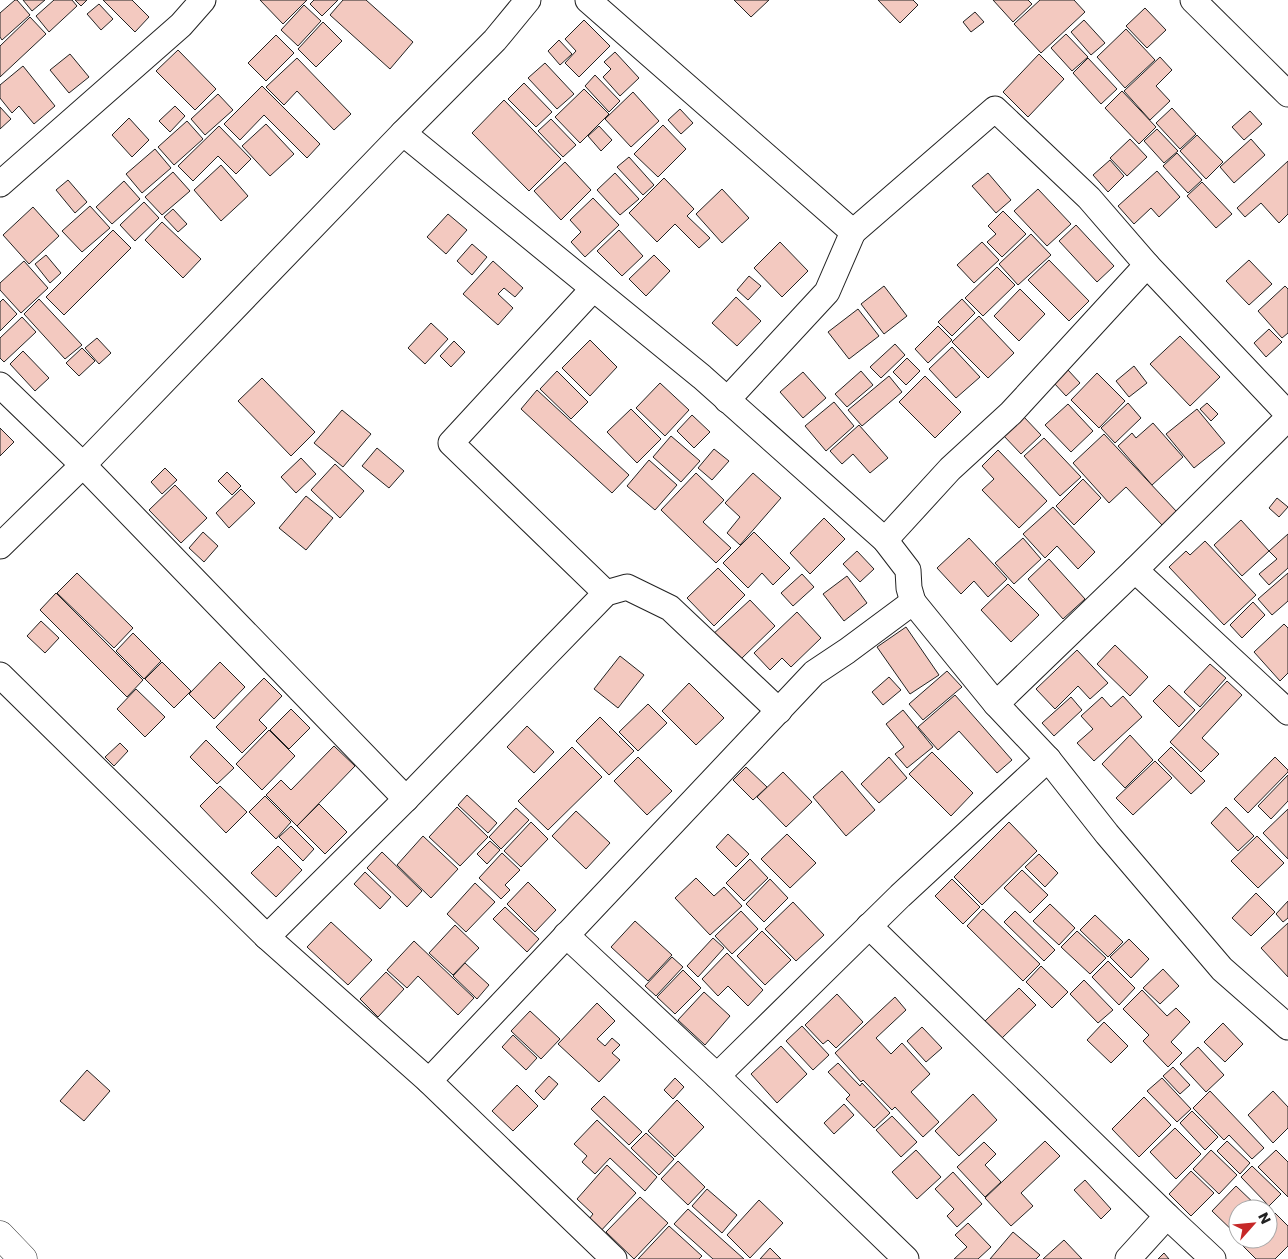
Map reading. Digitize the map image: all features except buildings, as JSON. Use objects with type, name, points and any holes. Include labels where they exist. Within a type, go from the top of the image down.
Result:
[{"type":"highway","points":[[0,1235],[23,1259]]},
{"type":"street","points":[[0,184],[182,25],[203,0]]},
{"type":"street","points":[[0,546],[83,465],[402,133],[495,40],[528,0]]},
{"type":"street","points":[[588,0],[854,232]]},
{"type":"street","points":[[1193,0],[1288,94]]},
{"type":"street","points":[[727,400],[828,292],[854,232],[995,109],[1089,198],[1147,265],[1288,414]]},
{"type":"street","points":[[402,133],[702,377],[885,540],[908,570],[909,588],[913,602],[996,704],[1048,759],[1107,834],[1222,969],[1285,1018]]},
{"type":"street","points":[[885,540],[950,469],[1011,413],[1147,265]]},
{"type":"street","points":[[593,289],[451,443],[606,593]]},
{"type":"street","points":[[0,385],[83,465],[406,799]]},
{"type":"street","points":[[996,704],[1135,570],[1288,418]]},
{"type":"street","points":[[1135,570],[1288,712]]},
{"type":"street","points":[[267,937],[406,799],[606,593],[627,587],[670,608],[779,711]]},
{"type":"street","points":[[429,1081],[814,673],[913,602]]},
{"type":"street","points":[[0,675],[267,937],[429,1081],[614,1259]]},
{"type":"street","points":[[717,1076],[869,926],[1048,759]]},
{"type":"street","points":[[869,926],[1213,1259]]},
{"type":"street","points":[[566,936],[717,1076],[906,1259]]},
{"type":"street","points":[[1128,1259],[1167,1216]]}]
